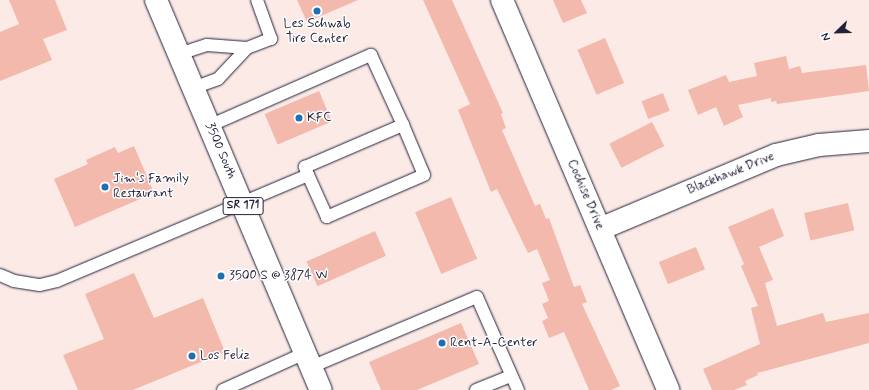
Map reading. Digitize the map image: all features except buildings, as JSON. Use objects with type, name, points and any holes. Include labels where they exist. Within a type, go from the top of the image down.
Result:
[{"type":"street","name":"3500 South","points":[[156,0],[321,390]]},
{"type":"street","name":"Cochise Drive","points":[[502,0],[668,390]]},
{"type":"street","name":"Blackhawk Drive","points":[[600,229],[776,155],[819,145],[869,141]]},
{"type":"lane","points":[[179,54],[207,45],[247,48],[271,39],[257,0]]},
{"type":"lane","points":[[193,88],[218,79],[247,48]]},
{"type":"lane","points":[[209,126],[371,56],[403,125],[424,175],[327,217],[304,167],[403,125]]},
{"type":"lane","points":[[0,275],[14,281],[40,285],[57,281],[308,175]]},
{"type":"lane","points":[[224,390],[477,297],[518,390]]},
{"type":"lane","points":[[476,390],[512,376]]},
{"type":"place","name":"Les Schwab Tire Center","points":[[317,11]]},
{"type":"place","name":"KFC","points":[[299,118]]},
{"type":"place","name":"Jim's Family Restaurant","points":[[105,187]]},
{"type":"place","name":"3500 S @ 3874 W","points":[[221,276]]},
{"type":"place","name":"Rent-A-Center","points":[[442,343]]},
{"type":"place","name":"Los Feliz","points":[[192,356]]}]
